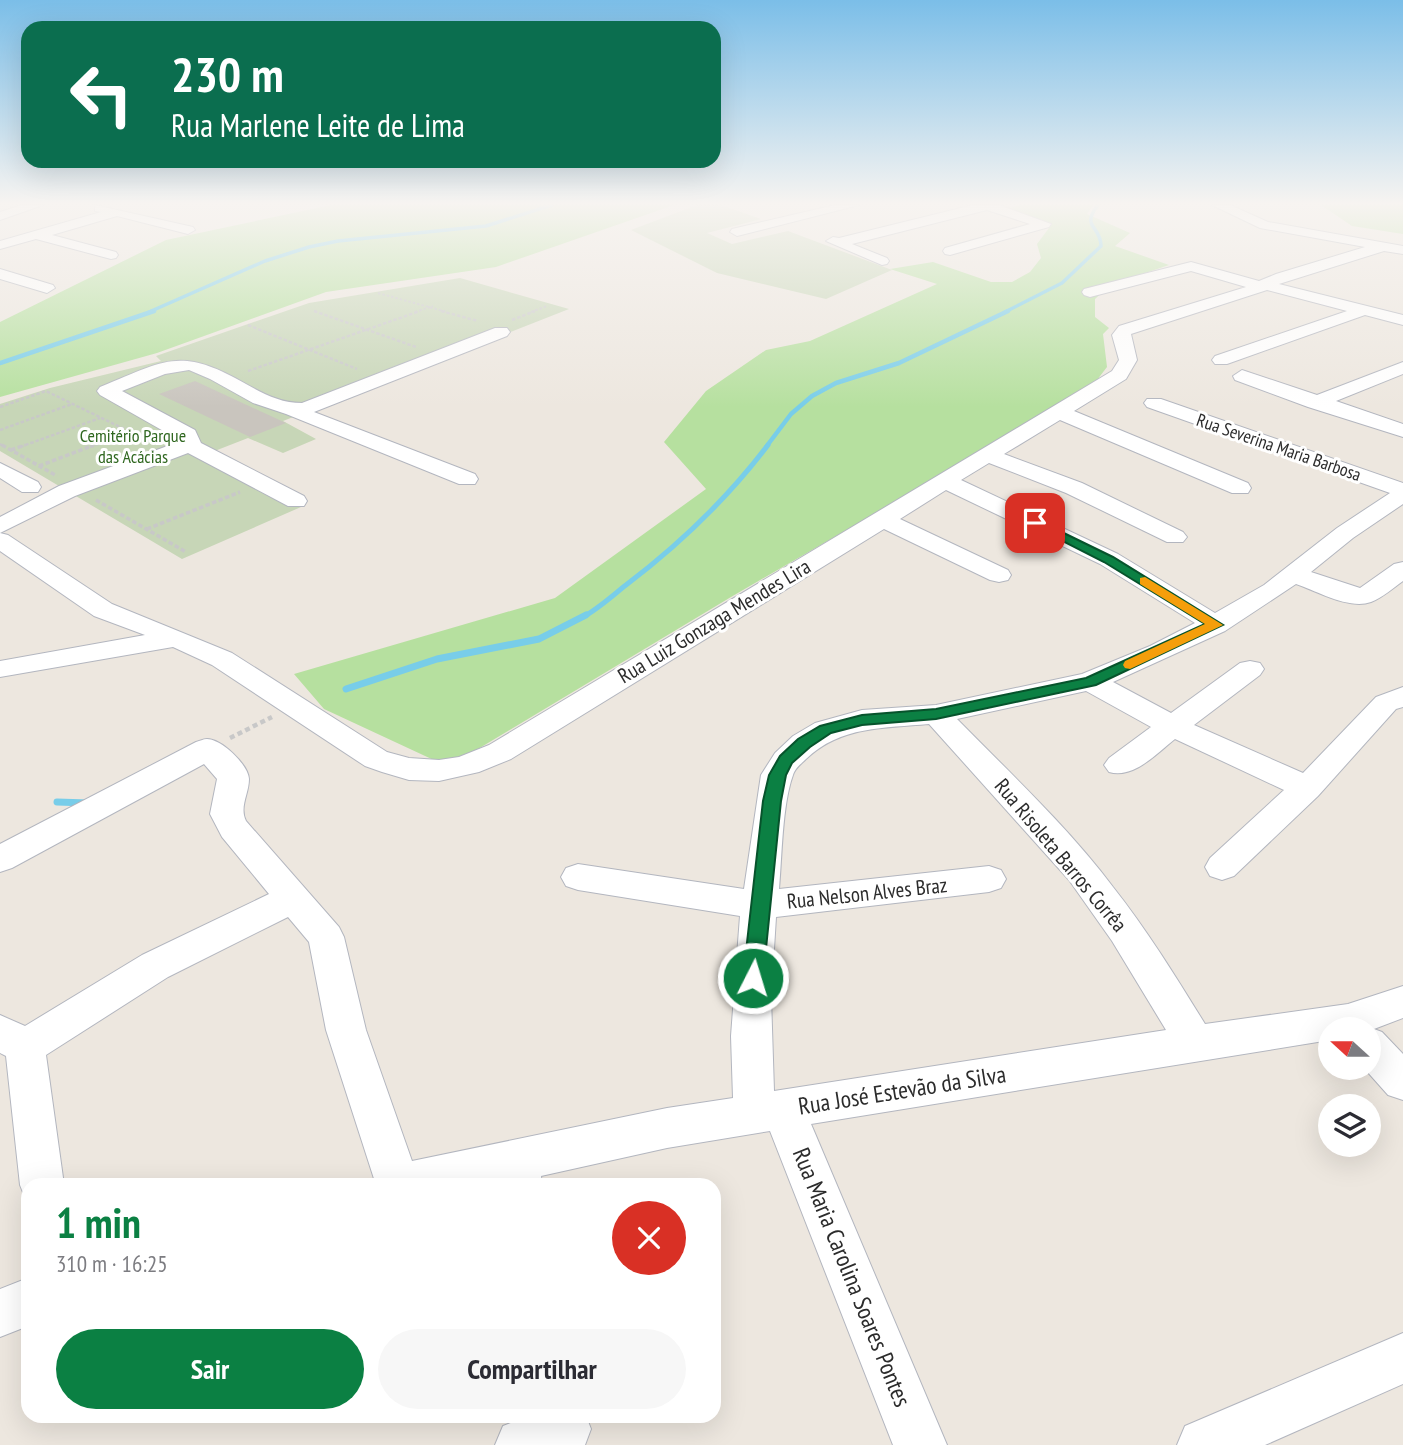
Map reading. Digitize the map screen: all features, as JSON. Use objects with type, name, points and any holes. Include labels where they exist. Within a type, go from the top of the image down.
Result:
[{"type":"street","points":[[1090,292],[1166,272]]},
{"type":"street","points":[[1214,272],[1403,320]]},
{"type":"street","name":"Rua Luiz Gonzaga Mendes Lira","points":[[0,540],[103,610],[222,659],[376,758],[398,768],[424,772],[448,771],[473,765],[500,752],[1061,413],[1119,375],[1126,367],[1128,359],[1121,335],[1125,330],[1298,272]]},
{"type":"street","points":[[0,274],[47,288]]},
{"type":"street","points":[[1221,360],[1403,302]]},
{"type":"street","points":[[294,411],[504,327]]},
{"type":"street","points":[[189,445],[192,437],[188,434],[107,391],[150,374],[187,365],[284,409],[467,479]]},
{"type":"street","points":[[1315,402],[1403,367]]},
{"type":"street","points":[[1242,376],[1403,431]]},
{"type":"street","name":"Rua Severina Maria Barbosa","points":[[1154,404],[1398,503]]},
{"type":"street","points":[[1061,413],[1240,488]]},
{"type":"street","points":[[0,526],[68,491],[189,445],[296,501]]},
{"type":"street","points":[[989,456],[1074,488],[1175,537]]},
{"type":"street","points":[[5,460],[30,487]]},
{"type":"street","points":[[947,482],[1109,559],[1216,625]]},
{"type":"street","name":"Rua Maria Carolina Soares Pontes","points":[[920,1445],[749,1067],[749,1027],[760,905],[777,775],[786,760],[804,743],[826,730],[862,720],[936,714],[1090,681],[1216,625],[1294,575],[1345,533],[1398,503]]},
{"type":"street","points":[[882,519],[999,575]]},
{"type":"street","points":[[1294,575],[1356,596],[1372,593],[1403,569]]},
{"type":"street","points":[[0,669],[176,638]]},
{"type":"street","points":[[1120,765],[1250,669]]},
{"type":"street","points":[[1090,681],[1174,727],[1307,788]]},
{"type":"street","points":[[1222,867],[1307,788],[1386,702],[1403,696]]},
{"type":"street","name":"Rua Risoleta Barros Corrêa","points":[[936,714],[1028,812],[1099,894],[1136,947],[1195,1043]]},
{"type":"street","points":[[0,859],[207,749],[231,771],[233,779],[226,814],[234,829],[326,937],[346,1030],[398,1178]]},
{"type":"street","name":"Rua Nelson Alves Braz","points":[[578,877],[760,905],[989,879]]},
{"type":"street","points":[[41,1178],[12,1039],[292,899]]},
{"type":"street","name":"Rua José Estevão da Silva","points":[[1379,1017],[1403,1002]]},
{"type":"street","name":"Rua José Estevão da Silva","points":[[464,1178],[518,1172],[667,1128],[1195,1043],[1318,1034]]},
{"type":"street","points":[[1381,1058],[1403,1082]]},
{"type":"street","points":[[0,1313],[21,1305]]},
{"type":"street","points":[[1205,1445],[1403,1358]]},
{"type":"path","points":[[378,293],[433,306],[482,323]]},
{"type":"path","points":[[244,373],[433,306]]},
{"type":"path","points":[[504,327],[547,306]]},
{"type":"path","points":[[314,311],[416,347]]},
{"type":"path","points":[[248,325],[358,369]]},
{"type":"path","points":[[0,407],[46,391],[150,442]]},
{"type":"path","points":[[0,430],[72,404]]},
{"type":"path","points":[[5,460],[100,418]]},
{"type":"path","points":[[39,466],[129,432]]},
{"type":"path","points":[[0,444],[5,460]]},
{"type":"path","points":[[5,460],[39,466],[60,478]]},
{"type":"path","points":[[146,530],[242,491],[231,485]]},
{"type":"path","points":[[86,495],[186,552]]},
{"type":"path","points":[[207,749],[295,706]]},
{"type":"green space","points":[[100,272],[459,272],[326,292],[157,353],[0,397],[0,322]]},
{"type":"green space","points":[[716,272],[886,272],[826,299]]},
{"type":"green space","points":[[901,272],[963,272],[991,282],[1012,282],[1029,272],[1147,272],[1110,285],[1095,299],[1095,317],[1109,328],[1103,334],[1107,367],[1097,380],[1062,405],[731,597],[458,761],[438,762],[324,709],[294,674],[555,598],[706,489],[664,442],[706,391],[766,350],[810,341],[937,284]]},
{"type":"green space","name":"Cemitério Parque das Acácias","points":[[460,278],[569,309],[283,421],[316,439],[283,453],[248,438],[207,454],[301,507],[182,559],[0,451],[0,404],[50,388],[161,361],[156,356],[309,303]]},
{"type":"building","points":[[195,381],[286,423],[250,437],[159,394]]},
{"type":"waterway","points":[[149,312],[239,272]]},
{"type":"waterway","points":[[1005,312],[1062,283],[1073,272]]},
{"type":"waterway","points":[[0,363],[154,311]]},
{"type":"waterway","points":[[766,447],[791,414],[812,396],[836,383],[899,363],[1008,311]]},
{"type":"waterway","points":[[583,617],[684,537],[736,484],[768,445]]},
{"type":"waterway","points":[[346,689],[437,659],[539,639],[586,615]]},
{"type":"waterway","points":[[57,802],[88,803]]},
{"type":"slow traffic","points":[[1130,665],[1216,625],[1145,581]]},
{"type":"route","points":[[753,978],[777,775],[786,760],[804,743],[826,730],[862,720],[936,714],[1090,681],[1216,625],[1109,559],[1035,523]]}]
